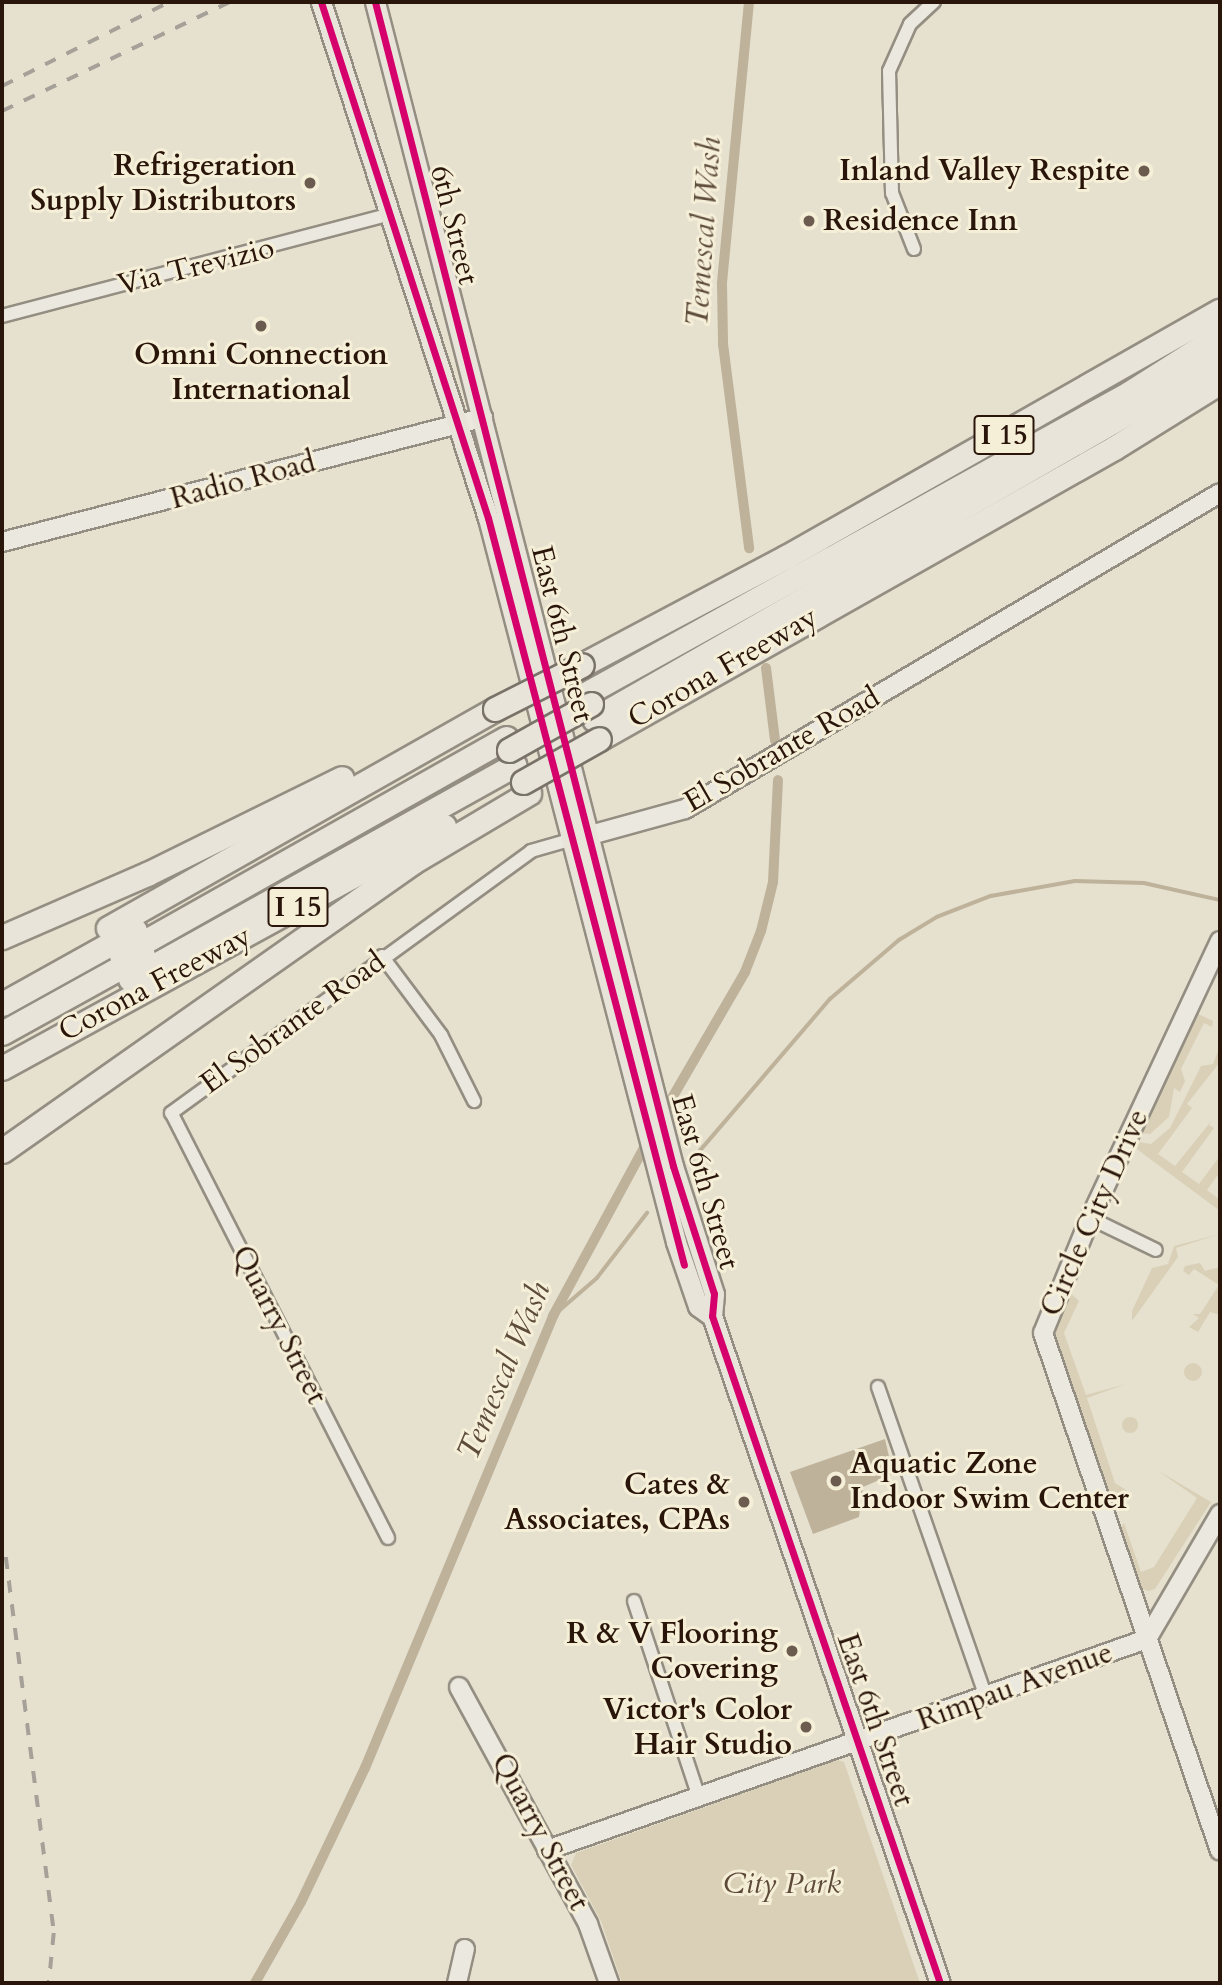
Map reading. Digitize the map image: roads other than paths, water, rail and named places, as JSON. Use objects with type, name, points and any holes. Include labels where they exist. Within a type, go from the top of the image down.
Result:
[{"type":"highway","name":"Corona Freeway","points":[[2,1068],[71,1029],[589,700],[790,588],[1220,310]]},
{"type":"highway","points":[[790,588],[1191,347],[1219,348]]},
{"type":"highway","points":[[2,1050],[511,752],[589,700],[1219,348]]},
{"type":"highway","name":"Corona Freeway","points":[[2,988],[396,764],[511,752],[550,780],[569,757],[589,700],[790,588],[1114,448],[1220,382]]},
{"type":"highway","points":[[2,1020],[118,963],[511,752]]},
{"type":"highway","points":[[2,1004],[511,752]]},
{"type":"highway","points":[[2,1151],[413,862],[511,752]]},
{"type":"highway","points":[[2,937],[146,874],[357,771],[396,764]]},
{"type":"highway","points":[[2,1033],[118,963]]},
{"type":"highway","points":[[2,1082],[71,1029]]},
{"type":"main road","name":"6th Street","points":[[321,2],[459,425]]},
{"type":"main road","points":[[333,2],[353,69],[356,113]]},
{"type":"main road","name":"6th Street","points":[[376,2],[442,274],[483,418]]},
{"type":"main road","name":"East 6th Street","points":[[483,418],[659,1180],[698,1306],[712,1316]]},
{"type":"main road","name":"East 6th Street","points":[[459,425],[650,1076],[672,1161],[714,1294],[712,1316],[940,1983]]},
{"type":"street","points":[[914,249],[892,193],[889,71],[910,24],[934,2]]},
{"type":"street","name":"Via Trevizio","points":[[2,316],[390,214]]},
{"type":"street","name":"Radio Road","points":[[2,542],[483,418]]},
{"type":"street","name":"El Sobrante Road","points":[[171,1112],[382,956],[531,851],[667,816],[713,794],[1220,493]]},
{"type":"street","name":"Circle City Drive","points":[[1220,941],[1090,1219],[1043,1333],[1220,1851]]},
{"type":"street","points":[[382,956],[441,1035],[474,1101]]},
{"type":"street","name":"Quarry Street","points":[[171,1112],[388,1538]]},
{"type":"street","points":[[1090,1219],[1156,1250]]},
{"type":"street","points":[[878,1387],[986,1698]]},
{"type":"street","name":"Rimpau Avenue","points":[[547,1850],[986,1698],[1147,1639],[1220,1514]]},
{"type":"street","points":[[634,1601],[699,1798]]},
{"type":"street","name":"Quarry Street","points":[[458,1687],[479,1718],[588,1924],[609,1983]]},
{"type":"street","points":[[457,1983],[465,1950]]},
{"type":"waterway","name":"Temescal Wash","points":[[749,2],[722,284],[723,344],[749,548]]},
{"type":"waterway","name":"Temescal Wash","points":[[766,668],[775,740]]},
{"type":"waterway","name":"Temescal Wash","points":[[661,1117],[745,972],[761,931],[773,882],[778,780]]},
{"type":"waterway","points":[[692,1160],[830,999],[899,940],[937,917],[991,896],[1075,881],[1144,883],[1220,900]]},
{"type":"waterway","name":"Temescal Wash","points":[[255,1983],[301,1902],[365,1768],[553,1316],[648,1140]]},
{"type":"waterway","points":[[553,1316],[597,1278],[647,1213]]},
{"type":"railway","points":[[2,86],[169,2]]},
{"type":"railway","points":[[2,111],[229,2]]},
{"type":"railway","points":[[6,1557],[54,1933],[49,1983]]},
{"type":"place","name":"Inland Valley Respite","points":[[1144,171]]},
{"type":"place","name":"Refrigeration Supply Distributors","points":[[310,183]]},
{"type":"place","name":"Residence Inn","points":[[809,221]]},
{"type":"place","name":"Omni Connection International","points":[[261,326]]},
{"type":"place","name":"Aquatic Zone Indoor Swim Center","points":[[836,1481]]},
{"type":"place","name":"Cates & Associates, CPAs","points":[[744,1502]]},
{"type":"place","name":"R & V Flooring Covering","points":[[792,1651]]},
{"type":"place","name":"Victor's Color Hair Studio","points":[[806,1727]]},
{"type":"park label","name":"City Park","points":[[782,1884]]}]
